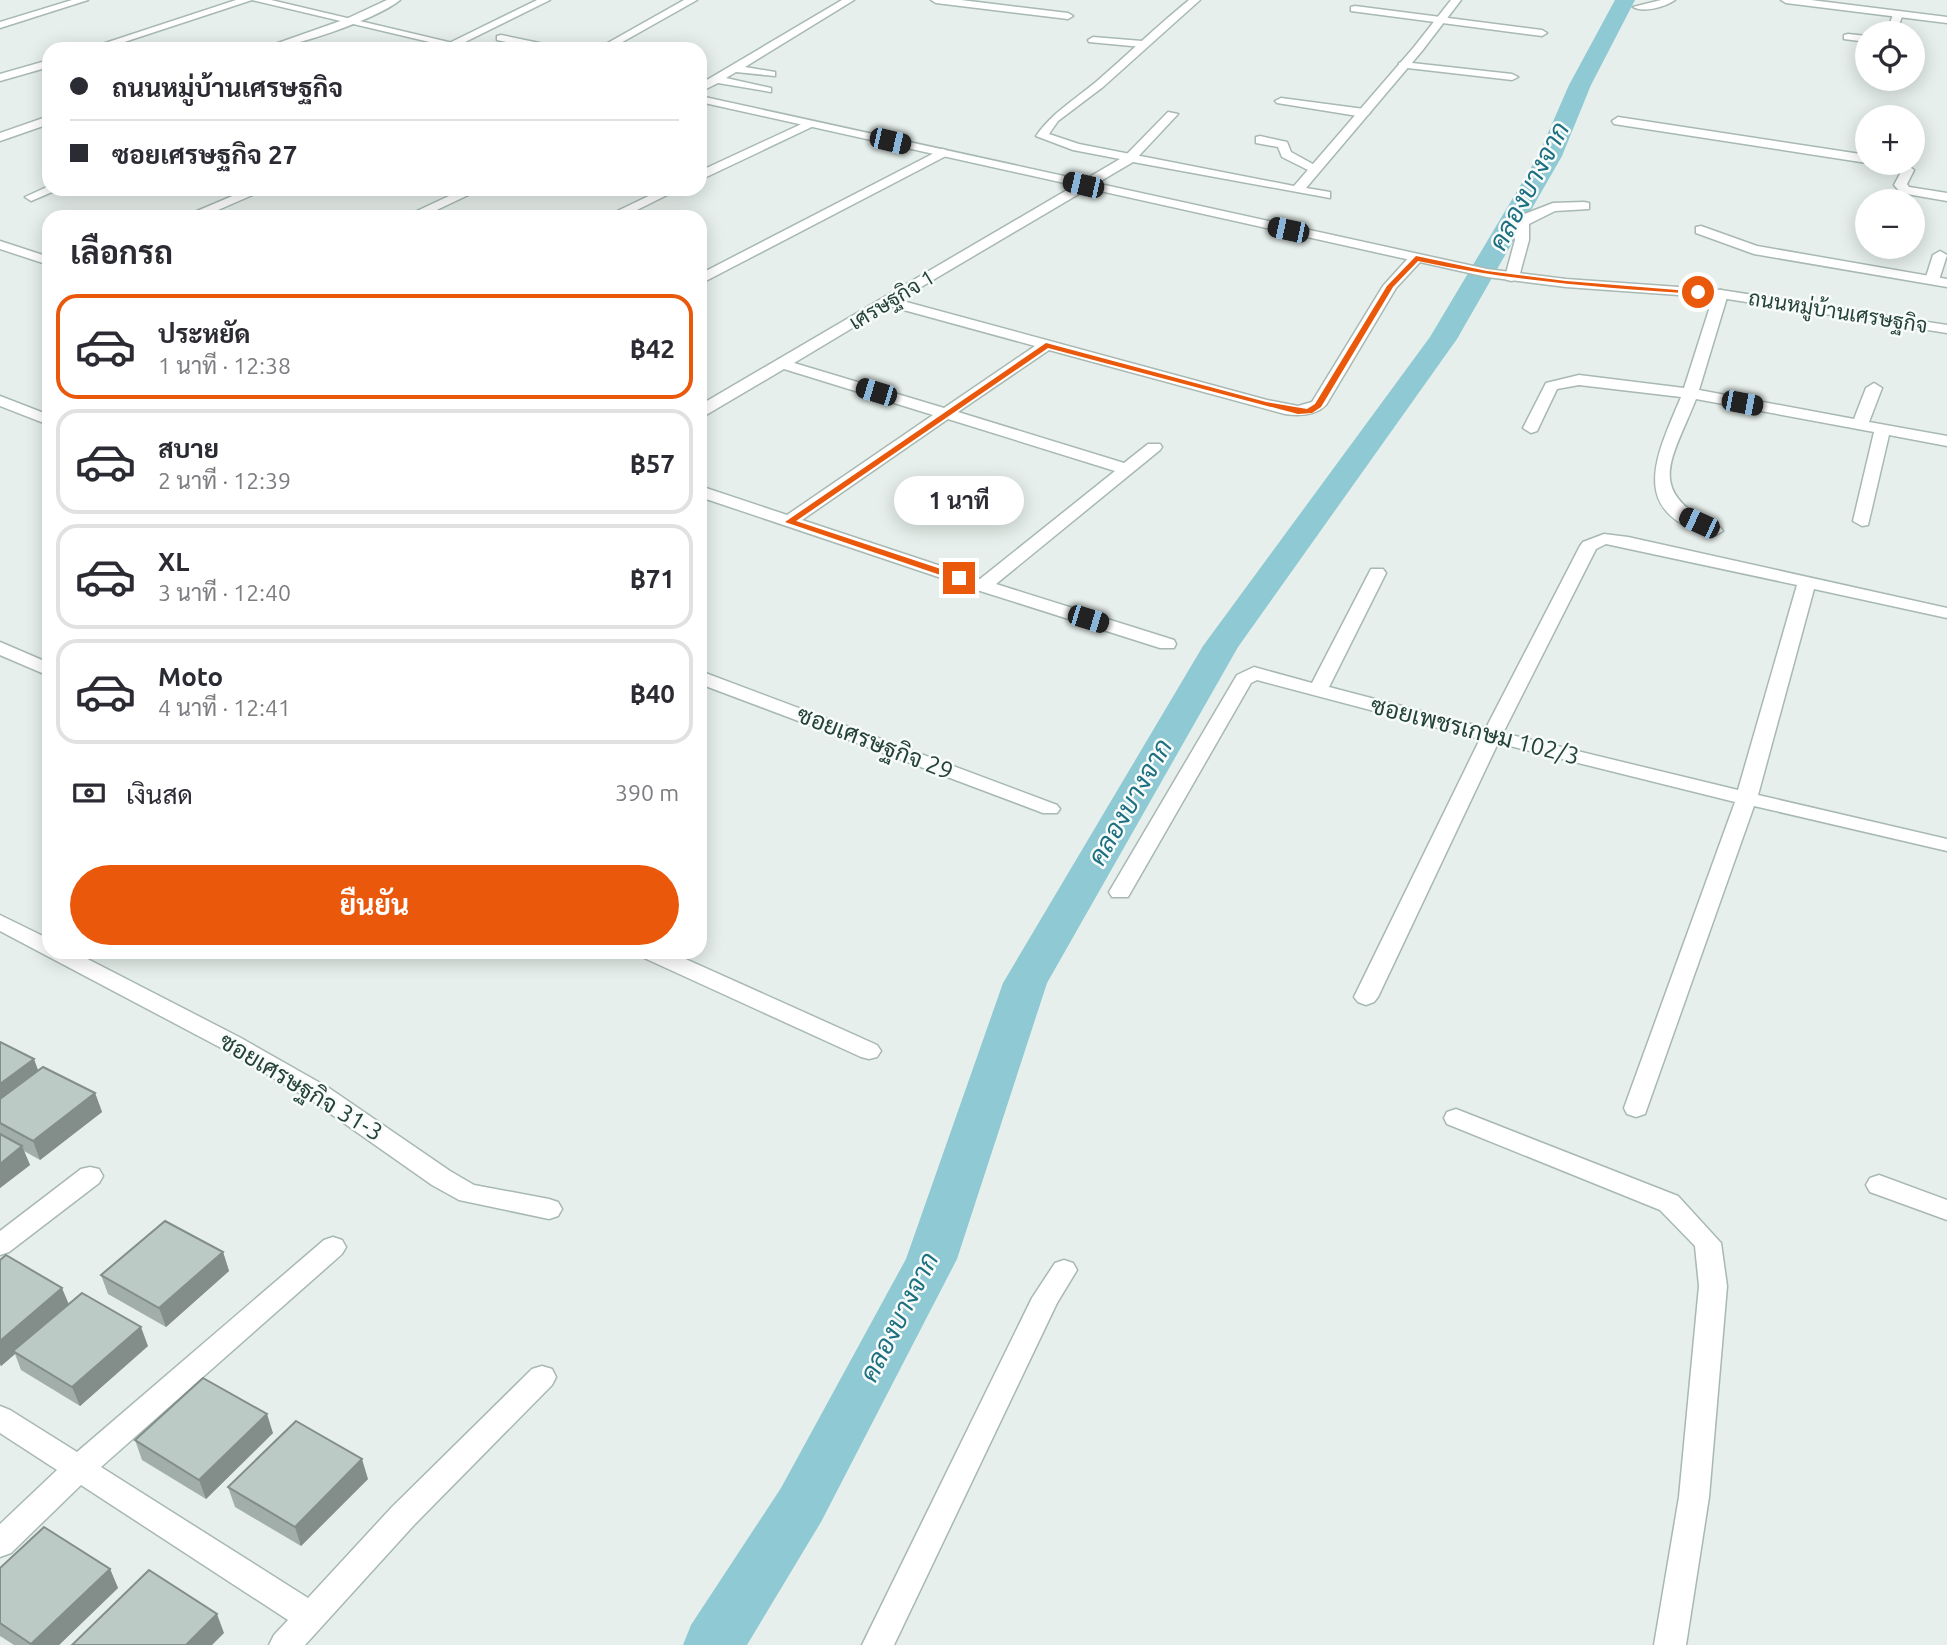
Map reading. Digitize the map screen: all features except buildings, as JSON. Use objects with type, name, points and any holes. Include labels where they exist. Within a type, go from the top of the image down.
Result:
[{"type":"street","points":[[0,25],[83,0]]},
{"type":"street","points":[[114,42],[247,0]]},
{"type":"street","points":[[257,0],[441,42]]},
{"type":"street","points":[[287,42],[350,21],[395,0]]},
{"type":"street","points":[[460,42],[545,0]]},
{"type":"street","points":[[615,42],[692,0]]},
{"type":"street","points":[[707,86],[849,0]]},
{"type":"street","points":[[936,0],[1068,16]]},
{"type":"street","points":[[1195,0],[1142,44],[1099,85],[1054,119],[1042,136],[1058,143],[1325,195]]},
{"type":"street","points":[[1297,190],[1314,167],[1419,49],[1456,0]]},
{"type":"street","points":[[1638,7],[1660,5],[1670,0]]},
{"type":"street","points":[[1786,0],[1947,20]]},
{"type":"street","points":[[1355,9],[1542,33]]},
{"type":"street","points":[[1895,21],[1898,14]]},
{"type":"street","points":[[1848,37],[1855,38]]},
{"type":"street","points":[[501,38],[520,42]]},
{"type":"street","points":[[1093,40],[1142,44]]},
{"type":"street","points":[[0,78],[42,65]]},
{"type":"street","points":[[1403,65],[1512,77]]},
{"type":"street","points":[[738,69],[771,74]]},
{"type":"street","points":[[719,80],[768,90]]},
{"type":"street","name":"ถนนหมู่บ้านเศรษฐกิจ","points":[[707,101],[1487,273],[1566,284],[1721,294],[1947,329]]},
{"type":"street","points":[[1281,101],[1364,113]]},
{"type":"street","name":"เศรษฐกิจ 1","points":[[707,408],[1130,158],[1172,114]]},
{"type":"street","points":[[1618,121],[1855,157]]},
{"type":"street","points":[[0,136],[42,122]]},
{"type":"street","points":[[707,173],[812,124]]},
{"type":"street","points":[[1260,140],[1283,145],[1286,154],[1314,167]]},
{"type":"street","points":[[707,276],[942,153]]},
{"type":"street","points":[[1905,175],[1900,185],[1905,190],[1947,197]]},
{"type":"street","points":[[31,197],[42,193]]},
{"type":"street","points":[[208,210],[242,196]]},
{"type":"street","points":[[427,210],[459,196]]},
{"type":"street","points":[[627,210],[658,196]]},
{"type":"street","points":[[1512,277],[1522,240],[1522,223],[1527,218],[1553,207],[1584,206]]},
{"type":"street","points":[[1700,230],[1754,250],[1947,283]]},
{"type":"street","points":[[0,245],[42,259]]},
{"type":"street","points":[[1932,280],[1940,255]]},
{"type":"street","points":[[890,302],[1298,412],[1309,411],[1318,405],[1390,286],[1416,258]]},
{"type":"street","points":[[1714,531],[1684,516],[1671,504],[1662,486],[1665,456],[1690,393],[1721,294]]},
{"type":"street","points":[[789,522],[1046,345]]},
{"type":"street","points":[[783,364],[1127,469]]},
{"type":"street","points":[[1531,428],[1551,386],[1579,380],[1690,393],[1947,441]]},
{"type":"street","points":[[1859,426],[1874,388]]},
{"type":"street","points":[[0,401],[42,417]]},
{"type":"street","points":[[1861,521],[1882,430]]},
{"type":"street","points":[[983,586],[1154,447]]},
{"type":"street","points":[[707,493],[983,586],[1167,644]]},
{"type":"street","points":[[1366,997],[1492,736],[1589,546],[1604,539],[1947,612]]},
{"type":"street","points":[[1318,690],[1377,573]]},
{"type":"street","points":[[1636,1108],[1746,799],[1807,583]]},
{"type":"street","points":[[0,648],[42,667]]},
{"type":"street","name":"ซอยเพชรเกษม 102/3","points":[[1120,892],[1244,679],[1254,673],[1492,736],[1947,845]]},
{"type":"street","name":"ซอยเศรษฐกิจ 29","points":[[707,680],[1050,809]]},
{"type":"street","points":[[0,922],[42,944]]},
{"type":"street","name":"ซอยเศรษฐกิจ 31-3","points":[[69,959],[233,1044],[320,1094],[441,1178],[468,1193],[549,1209]]},
{"type":"street","points":[[665,959],[869,1051]]},
{"type":"street","points":[[1456,1118],[1669,1203],[1709,1243],[1713,1286],[1698,1460],[1670,1645]]},
{"type":"street","points":[[0,1245],[90,1176]]},
{"type":"street","points":[[1880,1185],[1947,1210]]},
{"type":"street","points":[[0,1544],[78,1469],[333,1247]]},
{"type":"street","points":[[878,1645],[1046,1298],[1064,1270]]},
{"type":"street","points":[[285,1645],[403,1516],[542,1377]]},
{"type":"street","points":[[0,1418],[310,1617]]},
{"type":"waterway","name":"คลองบางจาก","points":[[713,1645],[801,1505],[931,1259],[1025,983],[1221,646],[1443,339],[1550,156],[1580,85],[1625,0]]},
{"type":"route","points":[[959,578],[789,522],[1046,345],[1298,412],[1309,411],[1318,405],[1390,286],[1416,258],[1487,273],[1566,284],[1698,292]]}]
